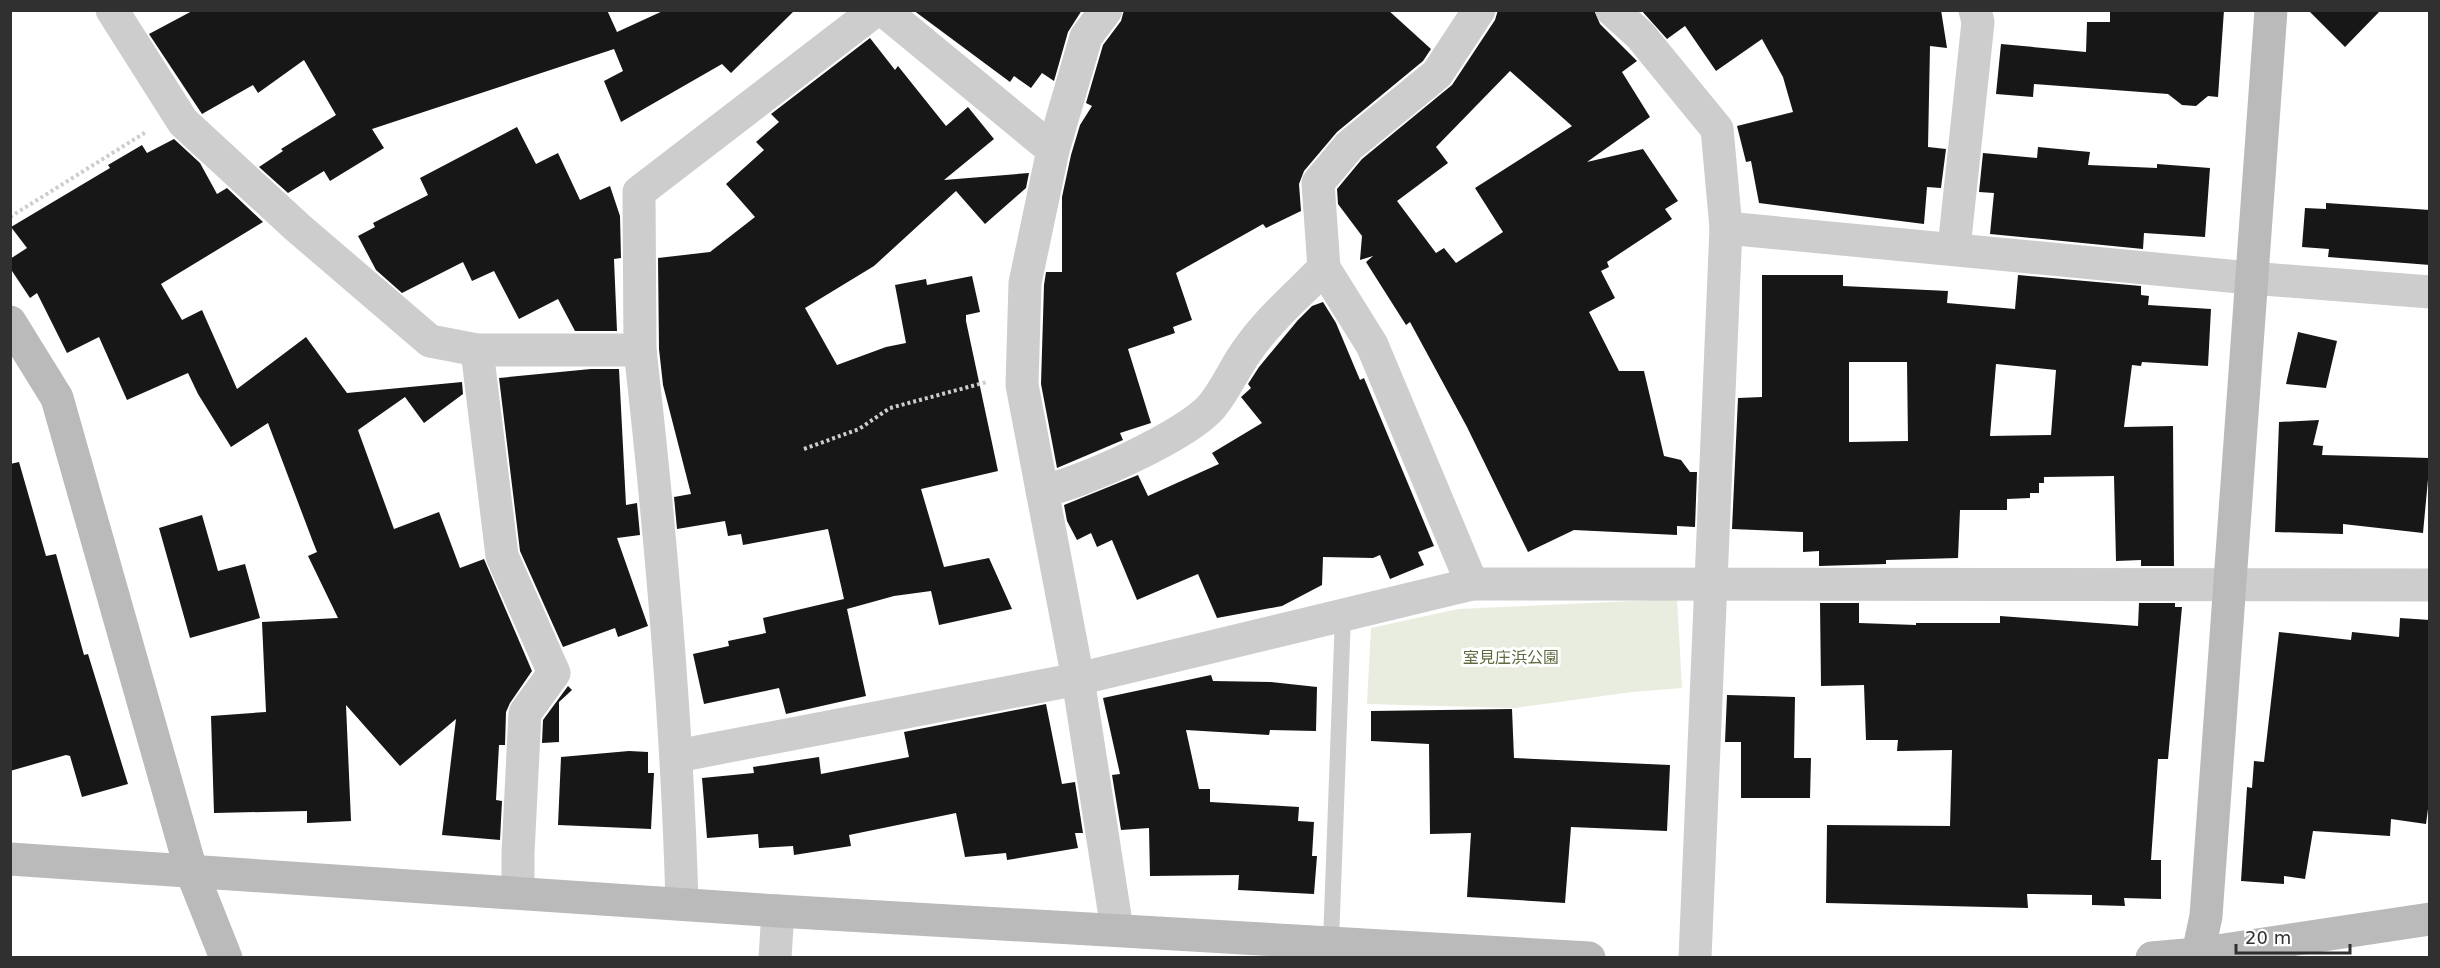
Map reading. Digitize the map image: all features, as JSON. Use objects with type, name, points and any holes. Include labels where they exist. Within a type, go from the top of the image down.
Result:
[{"type":"street","points":[[112,10],[183,122],[297,227],[430,341],[477,350],[640,350]]},
{"type":"street","points":[[682,904],[677,756],[659,515],[640,350],[639,192],[876,10]]},
{"type":"street","points":[[883,10],[1053,150]]},
{"type":"street","points":[[1106,10],[1086,37],[1053,150],[1025,283],[1022,385],[1078,680],[1120,943]]},
{"type":"street","points":[[1472,584],[1372,345],[1324,268],[1318,183],[1349,146],[1437,74],[1479,10]]},
{"type":"street","points":[[1612,10],[1640,35],[1717,129],[1726,228],[1695,957]]},
{"type":"street","points":[[1954,248],[1978,22],[1975,10]]},
{"type":"street","points":[[2197,956],[2206,916],[2228,583],[2271,10]]},
{"type":"street","points":[[1726,228],[2250,278],[2430,292]]},
{"type":"street","points":[[1042,491],[1067,486],[1186,429],[1212,406],[1248,349],[1265,328],[1324,268]]},
{"type":"street","points":[[10,322],[57,398],[191,870],[226,957]]},
{"type":"street","points":[[477,350],[502,556],[554,673],[525,713],[518,892]]},
{"type":"street","points":[[677,756],[1078,680],[1472,584],[2430,585]]},
{"type":"street","points":[[10,859],[778,911],[1120,943],[1331,942],[1589,957]]},
{"type":"street","points":[[775,957],[778,911]]},
{"type":"street","points":[[2152,957],[2197,956],[2430,919]]},
{"type":"lane","points":[[1331,942],[1343,615]]},
{"type":"path","points":[[10,217],[177,113]]},
{"type":"path","points":[[804,449],[859,429],[891,408],[1023,373]]},
{"type":"green space","name":"室見庄浜公園","points":[[1677,599],[1682,688],[1632,692],[1515,708],[1367,704],[1371,628],[1458,609]]},
{"type":"building","points":[[194,10],[607,10],[617,32],[665,10],[795,10],[731,73],[722,64],[621,122],[604,81],[623,71],[614,49],[372,129],[384,148],[330,181],[324,171],[288,193],[259,167],[283,151],[281,149],[336,115],[304,60],[258,93],[253,85],[202,114],[149,34]]},
{"type":"building","points":[[913,10],[1082,10],[1068,32],[1054,81],[1042,73],[1031,88],[1014,76],[1010,82]]},
{"type":"building","points":[[1124,10],[1388,10],[1431,49],[1423,61],[1337,132],[1304,171],[1299,184],[1301,211],[1266,228],[1263,224],[1176,273],[1192,320],[1173,327],[1175,333],[1128,349],[1151,423],[1120,433],[1123,440],[1057,468],[1041,384],[1044,285],[1046,272],[1062,272],[1062,197],[1071,155],[1080,125],[1092,106],[1086,103],[1103,45],[1121,21]]},
{"type":"building","points":[[1498,10],[1594,10],[1600,24],[1637,61],[1622,72],[1650,117],[1587,162],[1643,149],[1678,201],[1665,209],[1672,219],[1607,262],[1609,267],[1601,271],[1615,298],[1589,312],[1619,371],[1644,371],[1664,456],[1681,460],[1690,472],[1697,472],[1695,527],[1677,526],[1677,535],[1574,530],[1528,552],[1467,427],[1410,322],[1406,325],[1366,262],[1373,256],[1360,260],[1362,236],[1338,204],[1337,189],[1362,159],[1452,85],[1495,20]],"holes":[[[1510,71],[1572,126],[1475,188],[1503,232],[1456,263],[1444,248],[1436,253],[1397,201],[1448,163],[1436,147]]]},
{"type":"building","points":[[1641,10],[1941,10],[1947,48],[1930,46],[1928,147],[1946,149],[1941,188],[1927,187],[1924,224],[1759,203],[1751,161],[1746,162],[1737,126],[1793,112],[1783,77],[1762,39],[1716,71],[1685,26],[1667,39]]},
{"type":"building","points":[[2110,10],[2224,10],[2218,97],[2208,96],[2196,106],[2182,105],[2168,94],[2034,84],[2033,97],[1996,94],[2001,44],[2086,52],[2087,22],[2110,22]]},
{"type":"building","points":[[2308,10],[2381,10],[2345,47]]},
{"type":"building","points":[[870,38],[895,70],[898,66],[946,126],[968,107],[994,139],[944,180],[1029,173],[1026,188],[985,224],[956,191],[874,266],[805,308],[837,365],[886,347],[906,343],[895,285],[926,279],[927,285],[972,276],[980,312],[966,315],[966,321],[998,471],[921,489],[944,567],[989,558],[1012,609],[939,625],[931,591],[894,596],[847,609],[866,696],[786,714],[779,688],[704,704],[693,654],[729,646],[728,641],[766,633],[763,618],[844,599],[828,529],[743,545],[741,534],[728,536],[725,521],[677,529],[674,497],[691,494],[663,385],[659,349],[658,258],[710,252],[755,217],[726,184],[764,150],[756,142],[779,122],[771,114]]},
{"type":"building","points":[[517,127],[536,164],[558,153],[580,200],[610,186],[620,216],[621,258],[614,259],[617,331],[575,331],[558,299],[519,319],[494,271],[472,281],[463,262],[402,293],[376,270],[358,236],[375,227],[373,223],[428,195],[420,178]]},
{"type":"building","points":[[174,139],[200,163],[217,194],[227,188],[263,222],[161,284],[182,320],[202,310],[237,389],[306,337],[347,393],[462,382],[463,394],[424,423],[405,397],[358,430],[394,529],[439,512],[460,568],[484,559],[532,671],[510,703],[506,712],[505,745],[499,745],[496,800],[502,801],[500,840],[442,835],[456,719],[400,766],[346,705],[351,821],[307,823],[307,811],[214,813],[211,716],[266,712],[262,622],[338,618],[308,556],[317,552],[268,423],[231,447],[198,394],[188,373],[127,400],[99,337],[67,353],[37,293],[30,298],[10,268],[10,259],[27,248],[11,227],[110,168],[108,165],[142,145],[147,153]]},
{"type":"building","points":[[2038,147],[2090,152],[2088,165],[2157,168],[2157,164],[2210,168],[2205,237],[2144,233],[2143,249],[1990,234],[1994,193],[1979,192],[1983,153],[2037,158]]},
{"type":"building","points":[[2326,203],[2430,210],[2430,265],[2328,257],[2329,249],[2302,247],[2305,208],[2326,209]]},
{"type":"building","points":[[1762,275],[1843,275],[1843,286],[1948,291],[1947,303],[2015,309],[2018,275],[2141,286],[2141,295],[2149,296],[2148,305],[2211,309],[2208,366],[2142,362],[2141,366],[2132,365],[2124,427],[2173,426],[2174,566],[2141,566],[2141,560],[2116,561],[2114,476],[2044,477],[2044,483],[2039,483],[2039,493],[2030,493],[2030,498],[2007,499],[2007,510],[1960,510],[1958,558],[1886,560],[1886,564],[1819,566],[1819,551],[1803,552],[1803,532],[1732,529],[1738,398],[1762,397]],"holes":[[[1849,362],[1907,362],[1908,441],[1849,442]],[[1996,364],[2056,370],[2051,435],[1990,436]]]},
{"type":"building","points":[[1323,302],[1336,323],[1360,380],[1364,378],[1434,546],[1418,552],[1424,565],[1390,579],[1380,555],[1373,558],[1323,557],[1322,585],[1282,606],[1217,618],[1198,574],[1137,600],[1112,540],[1097,547],[1091,533],[1077,540],[1067,521],[1064,505],[1138,475],[1148,496],[1219,464],[1212,453],[1262,423],[1241,397],[1251,388],[1248,384],[1298,320],[1312,306]]},
{"type":"building","points":[[2298,332],[2337,341],[2326,388],[2286,384]]},
{"type":"building","points":[[591,369],[619,369],[626,505],[637,503],[640,535],[617,538],[648,626],[618,637],[615,628],[563,647],[520,551],[499,378]]},
{"type":"building","points":[[2319,420],[2313,445],[2323,446],[2322,455],[2430,458],[2423,533],[2343,524],[2343,534],[2275,532],[2279,422]]},
{"type":"building","points":[[19,462],[46,556],[56,554],[84,655],[88,654],[128,784],[82,797],[70,756],[66,755],[10,771],[10,464]]},
{"type":"building","points":[[202,515],[218,571],[245,564],[260,618],[190,638],[159,528]]},
{"type":"building","points":[[1820,603],[1859,603],[1859,623],[1916,625],[1916,623],[2000,623],[2000,616],[2138,626],[2139,603],[2175,603],[2175,607],[2182,607],[2168,759],[2158,759],[2151,860],[2161,860],[2161,899],[2124,898],[2125,906],[2092,905],[2092,895],[2027,894],[2028,908],[1826,903],[1827,825],[1950,826],[1952,750],[1897,751],[1898,740],[1866,740],[1864,685],[1821,686]]},
{"type":"building","points":[[2400,618],[2430,620],[2430,794],[2426,824],[2391,819],[2390,836],[2313,831],[2305,879],[2284,876],[2284,884],[2241,881],[2247,787],[2252,788],[2254,761],[2264,762],[2279,632],[2351,640],[2352,632],[2399,637]]},
{"type":"building","points":[[1211,675],[1213,681],[1271,682],[1317,687],[1316,731],[1270,730],[1269,735],[1186,730],[1199,789],[1210,789],[1210,802],[1299,807],[1298,821],[1314,822],[1312,856],[1317,856],[1314,894],[1238,890],[1239,875],[1150,876],[1149,828],[1121,830],[1112,775],[1120,774],[1103,698]]},
{"type":"building","points":[[568,686],[572,690],[559,702],[559,742],[542,743],[543,720]]},
{"type":"building","points":[[1727,695],[1795,697],[1794,758],[1811,758],[1810,798],[1741,798],[1741,742],[1725,742]]},
{"type":"building","points":[[1046,704],[1062,784],[1075,782],[1083,833],[1075,833],[1078,848],[1007,860],[1006,853],[965,857],[956,813],[849,835],[851,846],[794,855],[793,846],[759,848],[758,834],[707,838],[702,778],[754,773],[753,767],[819,757],[821,774],[909,757],[904,732]]},
{"type":"building","points":[[1512,709],[1514,758],[1670,765],[1667,831],[1571,827],[1565,903],[1467,897],[1471,833],[1430,834],[1429,744],[1371,741],[1371,711]]},
{"type":"building","points":[[629,751],[648,752],[648,773],[654,773],[651,829],[558,825],[561,757]]}]
